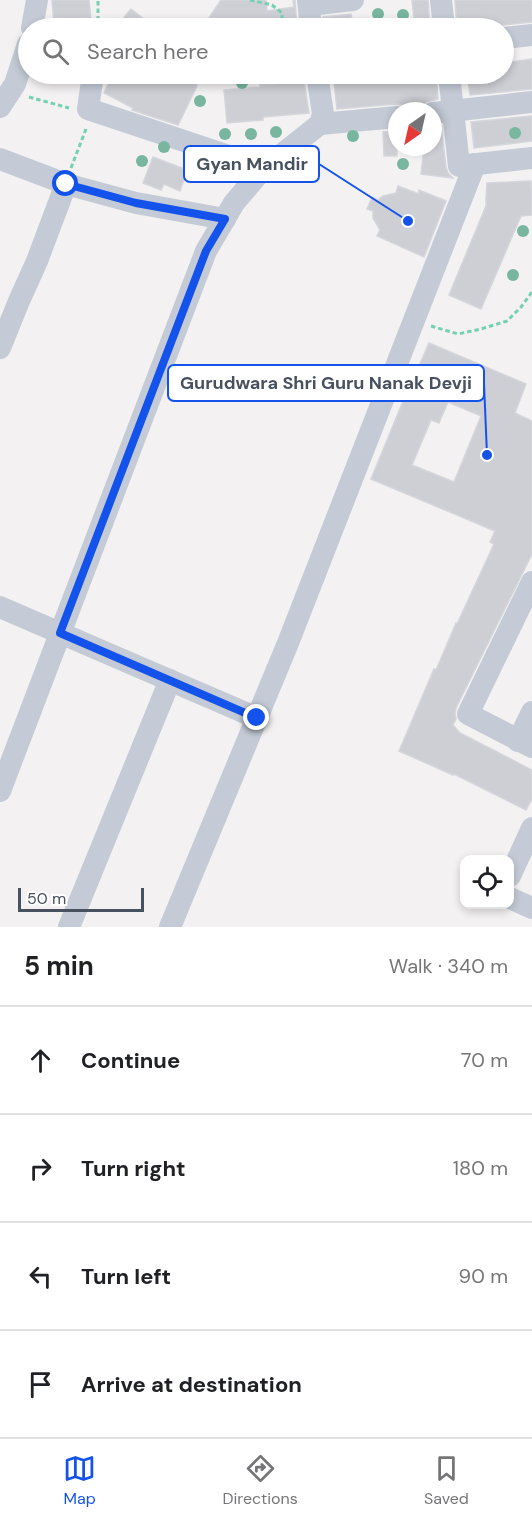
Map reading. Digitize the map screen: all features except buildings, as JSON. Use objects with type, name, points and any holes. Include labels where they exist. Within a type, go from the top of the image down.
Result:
[{"type":"street","points":[[34,18],[37,0]]},
{"type":"street","points":[[310,18],[308,2],[353,0]]},
{"type":"street","points":[[441,0],[443,18]]},
{"type":"street","points":[[514,37],[532,35]]},
{"type":"street","points":[[0,107],[18,75]]},
{"type":"street","points":[[92,84],[88,109],[92,113],[265,168]]},
{"type":"street","points":[[318,84],[323,114],[320,124]]},
{"type":"street","points":[[447,84],[443,112],[459,166],[532,158]]},
{"type":"street","points":[[443,112],[532,102]]},
{"type":"street","points":[[0,791],[206,251],[234,203],[265,168],[320,124],[388,118]]},
{"type":"street","points":[[0,159],[136,203],[225,219]]},
{"type":"street","points":[[170,927],[288,643],[475,164]]},
{"type":"street","points":[[0,348],[37,261],[67,179]]},
{"type":"street","points":[[532,582],[468,714],[525,744],[532,712]]},
{"type":"street","points":[[0,607],[257,718]]},
{"type":"street","points":[[69,927],[170,680]]},
{"type":"street","points":[[514,867],[532,828]]},
{"type":"street","points":[[514,899],[532,908]]},
{"type":"path","points":[[98,0],[98,18]]},
{"type":"path","points":[[250,0],[272,5],[282,13],[282,18]]},
{"type":"path","points":[[27,96],[92,113],[67,179]]},
{"type":"path","points":[[414,320],[458,334],[481,329],[507,321],[532,292]]},
{"type":"place","name":"Gyan Mandir","points":[[408,221]]},
{"type":"place","name":"Gurudwara Shri Guru Nanak Devji","points":[[487,455]]},
{"type":"route","points":[[66,184],[136,203],[225,219],[206,251],[60,633],[257,718]]}]
